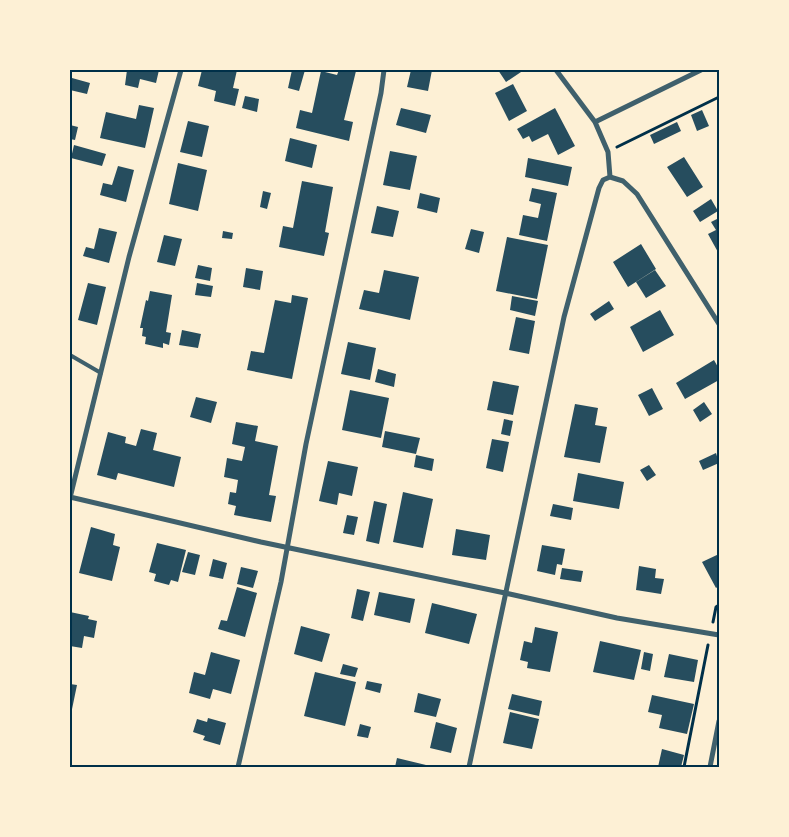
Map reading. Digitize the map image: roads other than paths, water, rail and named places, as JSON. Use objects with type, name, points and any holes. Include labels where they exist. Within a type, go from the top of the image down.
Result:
[{"type":"street","points":[[181,70],[129,257],[70,497],[287,548],[617,618],[719,634]]},
{"type":"street","points":[[238,767],[281,582],[306,444],[379,102],[384,70]]},
{"type":"street","points":[[556,70],[595,122],[608,152],[610,176]]},
{"type":"street","points":[[595,122],[701,70]]},
{"type":"street","points":[[469,767],[504,593],[564,317],[603,180],[610,176],[624,180],[637,194],[719,324]]},
{"type":"street","points":[[710,767],[719,721]]},
{"type":"lane","points":[[70,355],[101,373]]}]
